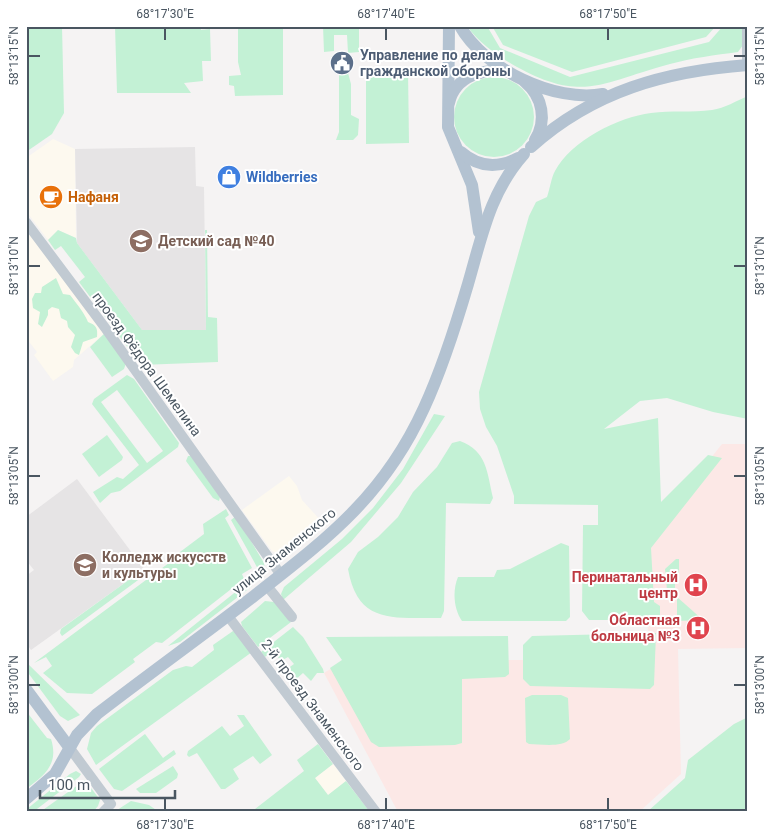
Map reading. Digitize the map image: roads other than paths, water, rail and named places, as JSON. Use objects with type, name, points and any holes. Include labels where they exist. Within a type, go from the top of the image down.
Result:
[{"type":"main road","points":[[449,26],[446,112],[448,127],[469,174],[475,195],[479,239]]},
{"type":"main road","points":[[460,26],[481,52],[532,88],[538,97],[542,115],[541,126],[528,150]]},
{"type":"main road","points":[[446,112],[454,90],[467,78],[488,70],[516,76],[569,94],[595,96],[683,74],[747,65]]},
{"type":"main road","points":[[454,144],[467,157],[482,165],[503,164],[528,150],[572,114],[620,91]]},
{"type":"main road","name":"улица Знаменского","points":[[26,799],[55,774],[69,747],[86,724],[316,548],[357,510],[394,464],[434,386],[468,284],[479,239],[501,183],[528,150]]},
{"type":"main road","points":[[26,689],[69,747]]},
{"type":"street","points":[[747,26],[747,65]]},
{"type":"street","name":"проезд Фёдора Шемелина","points":[[26,222],[282,575]]},
{"type":"street","points":[[267,586],[292,617]]},
{"type":"street","name":"2-й проезд Знаменского","points":[[228,616],[376,812]]},
{"type":"street","points":[[69,747],[111,804],[103,812]]},
{"type":"place","name":"Управление по делам гражданской обороны","points":[[342,63]]},
{"type":"place","name":"Wildberries","points":[[229,177]]},
{"type":"place","name":"Нафаня","points":[[51,197]]},
{"type":"place","name":"Детский сад №40","points":[[141,241]]},
{"type":"place","name":"Колледж искусств и культуры","points":[[85,565]]},
{"type":"place","name":"Перинатальный центр","points":[[696,585]]},
{"type":"place","name":"Областная больница №3","points":[[698,628]]}]
